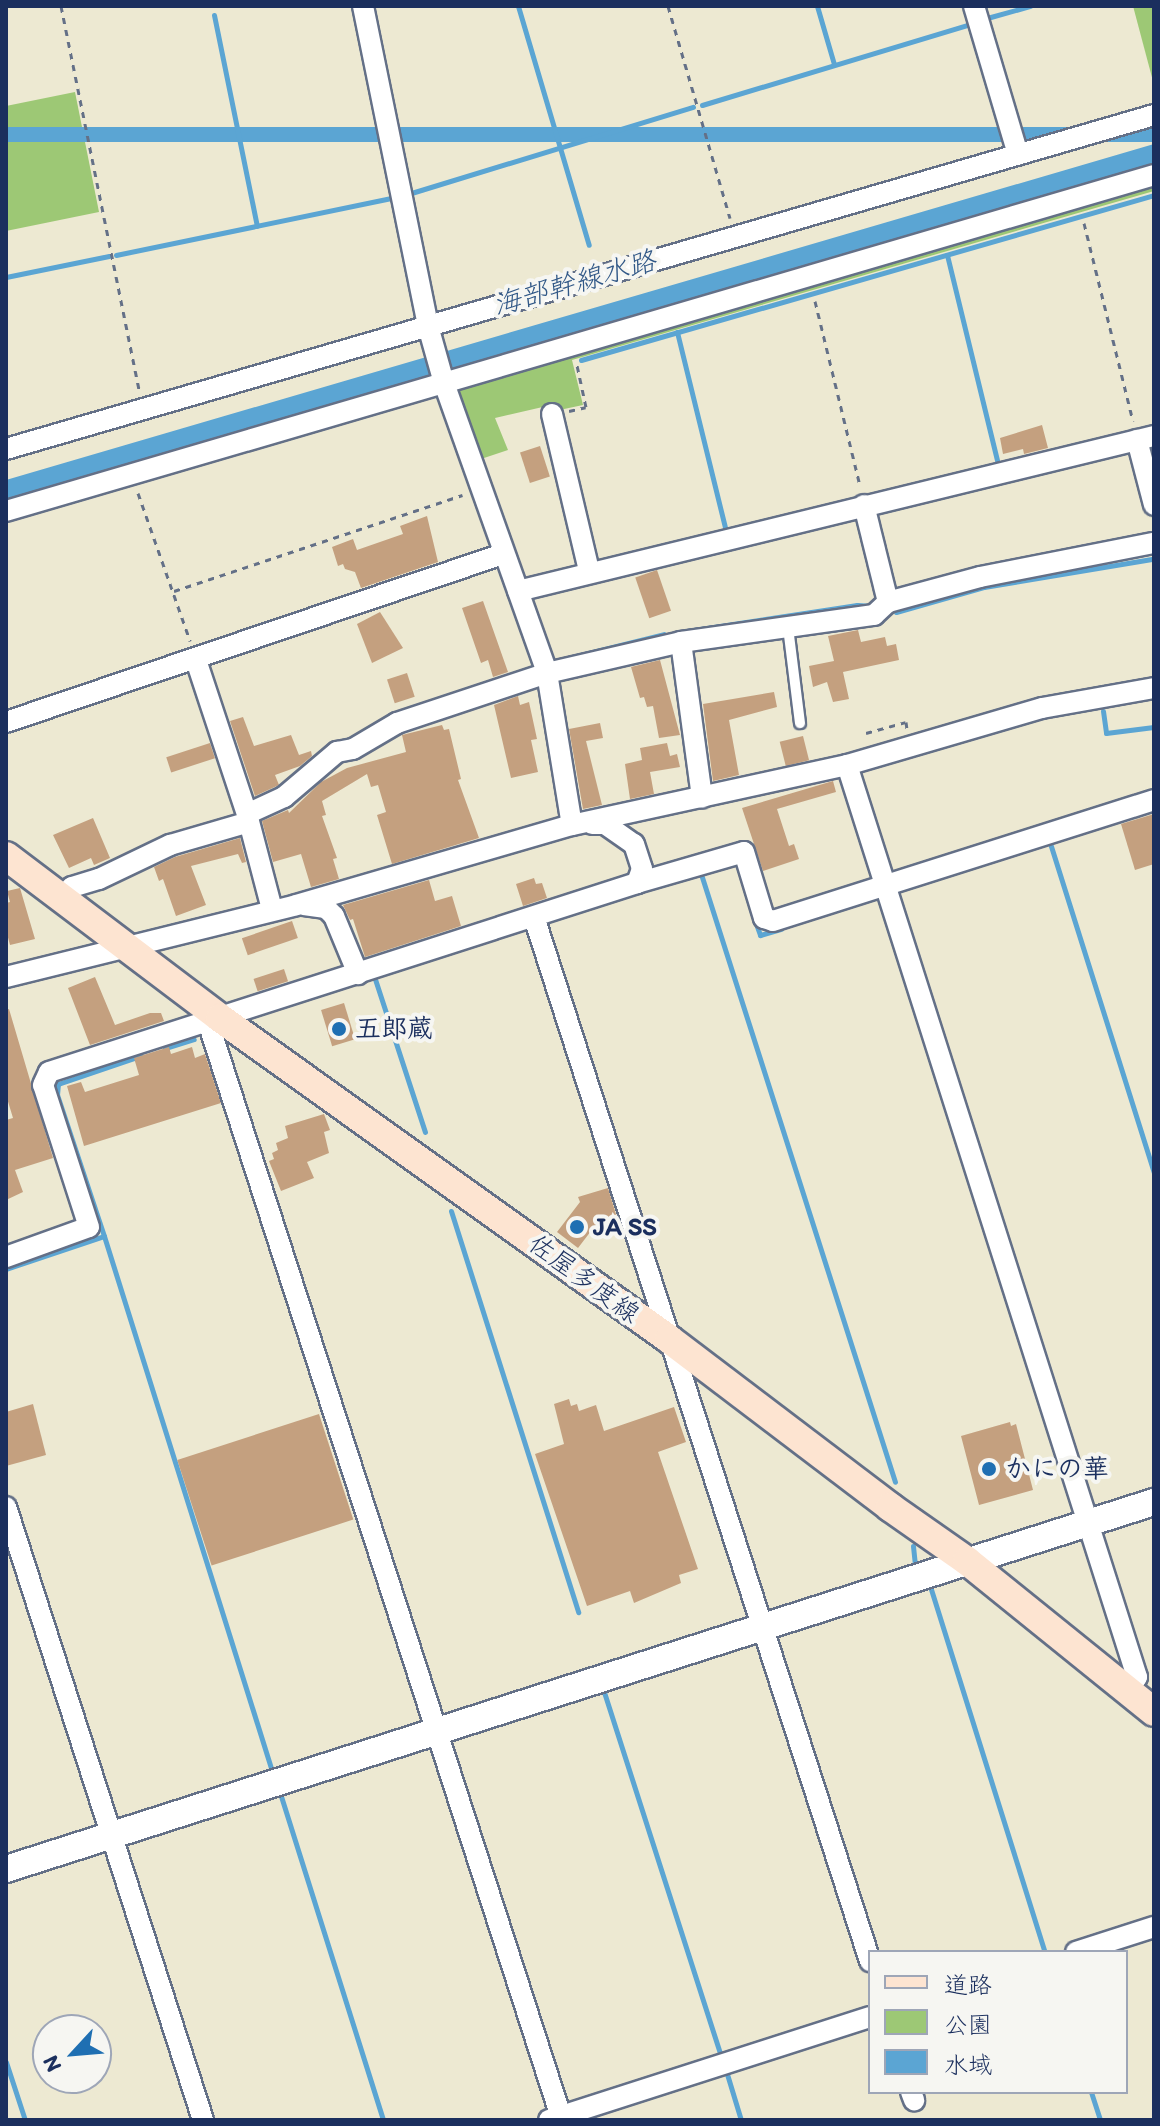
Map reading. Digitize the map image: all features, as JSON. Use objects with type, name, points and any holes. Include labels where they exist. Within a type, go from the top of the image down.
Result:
[{"type":"main road","name":"佐屋多度線","points":[[6,856],[131,948],[214,1020],[669,1339],[890,1507],[967,1561],[1154,1712]]},
{"type":"street","points":[[363,6],[428,330],[480,489],[547,673],[572,825]]},
{"type":"street","points":[[974,6],[1018,155]]},
{"type":"street","points":[[6,449],[428,330],[1154,115]]},
{"type":"street","points":[[6,511],[1154,175]]},
{"type":"street","points":[[552,414],[589,571]]},
{"type":"street","points":[[518,591],[589,571],[1146,438],[1154,505]]},
{"type":"street","points":[[864,505],[888,602]]},
{"type":"street","points":[[62,897],[72,887],[99,879],[170,845],[248,818],[284,797],[337,752],[353,749],[388,728],[547,673],[681,642],[874,615],[888,602],[1002,572],[1154,543]]},
{"type":"street","points":[[6,722],[503,554]]},
{"type":"street","points":[[681,642],[702,798]]},
{"type":"street","points":[[196,660],[248,818],[272,909]]},
{"type":"street","points":[[6,977],[296,905],[572,825],[847,765],[1042,708],[1154,688]]},
{"type":"street","points":[[847,765],[1137,1677],[1127,1691]]},
{"type":"street","points":[[6,1257],[89,1227],[43,1085],[49,1072],[637,883],[744,852],[764,918],[773,921],[1154,800]]},
{"type":"street","points":[[572,825],[605,824],[634,844],[642,869],[637,883]]},
{"type":"street","points":[[296,905],[315,905],[334,916],[358,974]]},
{"type":"street","points":[[534,917],[868,1955]]},
{"type":"street","points":[[214,1020],[557,2119],[868,2018]]},
{"type":"street","points":[[6,1869],[1154,1502]]},
{"type":"street","points":[[6,1507],[13,1550],[113,1834],[203,2120]]},
{"type":"street","points":[[1082,1950],[1154,1927]]},
{"type":"lane","points":[[788,627],[800,723]]},
{"type":"path","points":[[61,6],[143,409]]},
{"type":"path","points":[[668,6],[737,236]]},
{"type":"path","points":[[1084,223],[1146,438]]},
{"type":"path","points":[[815,301],[864,505]]},
{"type":"path","points":[[552,414],[586,407],[577,365]]},
{"type":"path","points":[[131,475],[196,660]]},
{"type":"path","points":[[174,591],[480,489]]},
{"type":"path","points":[[866,733],[906,722],[912,744]]},
{"type":"green space","points":[[1133,6],[1154,6],[1154,85]]},
{"type":"green space","points":[[75,92],[99,212],[6,231],[6,106]]},
{"type":"green space","points":[[1154,182],[1154,191],[572,360],[583,405],[550,412],[547,406],[495,418],[508,450],[478,460],[454,392],[458,386]]},
{"type":"water","points":[[6,127],[1154,127],[1154,142],[6,142]]},
{"type":"water","points":[[1154,144],[1154,167],[82,481],[6,500],[6,480]]},
{"type":"building","points":[[1042,425],[1048,448],[1024,454],[1023,449],[1003,454],[1000,438]]},
{"type":"building","points":[[540,446],[550,476],[530,483],[520,452]]},
{"type":"building","points":[[427,516],[438,562],[361,588],[355,572],[345,569],[343,564],[338,566],[332,547],[353,539],[357,550],[403,534],[400,526]]},
{"type":"building","points":[[657,570],[671,611],[649,618],[635,577]]},
{"type":"building","points":[[483,601],[508,672],[493,677],[488,660],[481,663],[462,608]]},
{"type":"building","points":[[380,612],[403,648],[372,663],[357,624]]},
{"type":"building","points":[[858,630],[861,642],[885,637],[887,646],[896,644],[899,660],[843,672],[849,699],[833,702],[827,682],[813,687],[809,666],[834,661],[828,636]]},
{"type":"building","points":[[660,660],[680,735],[659,738],[653,706],[647,707],[644,697],[640,698],[631,667]]},
{"type":"building","points":[[407,673],[415,697],[395,703],[387,679]]},
{"type":"building","points":[[774,692],[777,707],[729,720],[739,775],[713,781],[703,704]]},
{"type":"building","points":[[518,696],[520,705],[529,702],[537,739],[531,740],[538,772],[511,778],[494,705]]},
{"type":"building","points":[[243,717],[254,746],[291,735],[299,755],[311,751],[312,756],[300,766],[275,775],[279,785],[255,796],[230,721]]},
{"type":"building","points":[[600,723],[603,738],[586,741],[602,805],[583,809],[569,729]]},
{"type":"building","points":[[442,725],[444,730],[449,729],[461,779],[458,780],[479,838],[392,864],[377,815],[386,812],[378,785],[371,787],[367,774],[322,801],[326,815],[322,816],[337,858],[333,859],[339,879],[311,887],[301,854],[273,862],[262,821],[288,810],[289,813],[321,782],[347,768],[406,752],[402,735]]},
{"type":"building","points":[[803,736],[809,760],[786,766],[780,742]]},
{"type":"building","points":[[210,743],[215,758],[171,772],[166,757]]},
{"type":"building","points":[[667,743],[670,756],[677,754],[680,767],[650,772],[654,794],[630,799],[625,764],[642,760],[640,748]]},
{"type":"building","points":[[833,781],[836,792],[777,809],[789,846],[794,844],[799,859],[763,871],[742,808]]},
{"type":"building","points":[[1154,814],[1154,864],[1135,870],[1121,824]]},
{"type":"building","points":[[93,818],[110,858],[94,865],[91,858],[69,868],[53,835]]},
{"type":"building","points":[[240,838],[246,862],[242,863],[238,854],[191,866],[206,905],[176,916],[163,879],[159,881],[154,867],[175,857]]},
{"type":"building","points":[[534,878],[536,884],[542,883],[547,898],[523,906],[516,884]]},
{"type":"building","points":[[429,880],[435,901],[452,896],[461,926],[365,957],[353,919],[350,920],[343,905]]},
{"type":"building","points":[[20,888],[35,939],[10,945],[6,930],[6,903],[10,902],[7,891]]},
{"type":"building","points":[[292,921],[298,938],[248,955],[242,938]]},
{"type":"building","points":[[284,969],[288,981],[258,991],[254,979]]},
{"type":"building","points":[[95,977],[115,1025],[150,1013],[161,1013],[164,1021],[90,1045],[68,988]]},
{"type":"building","points":[[344,1003],[355,1039],[332,1046],[321,1010]]},
{"type":"building","points":[[9,1009],[53,1158],[15,1170],[23,1192],[6,1200],[6,1120],[13,1118],[6,1095],[6,1010]]},
{"type":"building","points":[[169,1047],[171,1054],[192,1047],[195,1058],[205,1054],[221,1103],[84,1146],[67,1086],[81,1082],[85,1092],[139,1075],[134,1058]]},
{"type":"building","points":[[324,1114],[330,1130],[324,1132],[329,1153],[307,1162],[314,1178],[281,1191],[269,1161],[274,1159],[272,1153],[278,1150],[276,1143],[288,1138],[285,1126]]},
{"type":"building","points":[[608,1188],[622,1234],[601,1218],[578,1248],[557,1232],[580,1202],[578,1197]]},
{"type":"building","points":[[569,1399],[571,1406],[577,1404],[579,1411],[596,1405],[604,1431],[674,1407],[686,1442],[658,1452],[698,1569],[679,1575],[681,1583],[634,1603],[630,1591],[587,1606],[535,1454],[564,1444],[554,1404]]},
{"type":"building","points":[[33,1404],[46,1455],[6,1466],[6,1412]]},
{"type":"building","points":[[319,1414],[353,1520],[212,1566],[177,1460]]},
{"type":"building","points":[[1010,1422],[1011,1426],[1016,1424],[1033,1490],[979,1505],[961,1436]]},
{"type":"waterway","points":[[518,6],[589,245]]},
{"type":"waterway","points":[[817,6],[834,64]]},
{"type":"waterway","points":[[987,18],[1030,6]]},
{"type":"waterway","points":[[214,15],[257,226]]},
{"type":"waterway","points":[[702,105],[971,24]]},
{"type":"waterway","points":[[408,194],[693,107]]},
{"type":"waterway","points":[[581,360],[1154,195]]},
{"type":"waterway","points":[[116,255],[396,197]]},
{"type":"waterway","points":[[947,255],[998,464]]},
{"type":"waterway","points":[[6,277],[109,256]]},
{"type":"waterway","points":[[677,332],[725,527]]},
{"type":"waterway","points":[[896,612],[984,587],[1152,559]]},
{"type":"waterway","points":[[687,631],[857,605],[874,606]]},
{"type":"waterway","points":[[556,661],[664,634]]},
{"type":"waterway","points":[[1103,711],[1106,733],[1154,727]]},
{"type":"waterway","points":[[354,737],[393,714]]},
{"type":"waterway","points":[[1050,843],[1154,1173]]},
{"type":"waterway","points":[[701,874],[895,1482]]},
{"type":"waterway","points":[[755,921],[760,935],[781,929]]},
{"type":"waterway","points":[[374,976],[425,1132]]},
{"type":"waterway","points":[[165,1048],[194,1039]]},
{"type":"waterway","points":[[6,1269],[104,1236],[57,1095],[58,1084],[140,1056]]},
{"type":"waterway","points":[[451,1211],[578,1612]]},
{"type":"waterway","points":[[104,1236],[271,1768]]},
{"type":"waterway","points":[[913,1546],[915,1564]]},
{"type":"waterway","points":[[930,1586],[1044,1950]]},
{"type":"waterway","points":[[604,1692],[720,2053]]},
{"type":"waterway","points":[[280,1793],[383,2120]]},
{"type":"waterway","points":[[6,2062],[25,2120]]},
{"type":"waterway","points":[[727,2074],[741,2120]]},
{"type":"waterway","points":[[1092,2094],[1100,2120]]},
{"type":"place","name":"五郎蔵","points":[[339,1029]]},
{"type":"place","name":"JA SS","points":[[577,1227]]},
{"type":"place","name":"かにの華","points":[[989,1469]]},
{"type":"water label","name":"海部幹線水路","points":[[574,282]]}]
